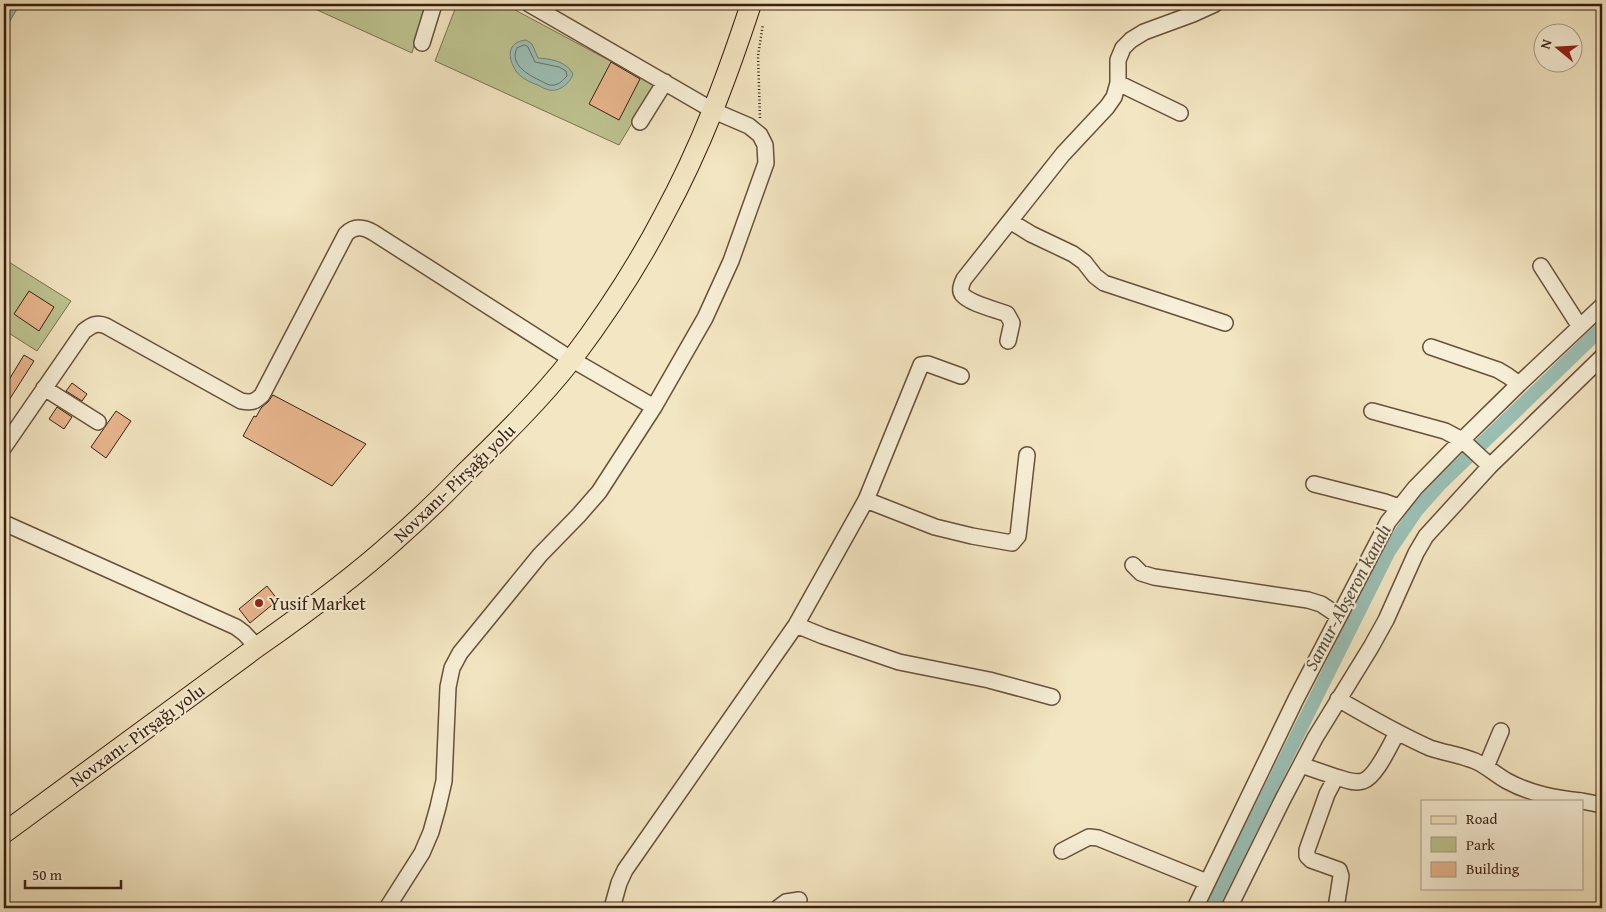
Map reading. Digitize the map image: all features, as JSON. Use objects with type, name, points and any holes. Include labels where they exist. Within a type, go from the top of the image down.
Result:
[{"type":"main road","name":"Novxanı- Pirşağı yolu","points":[[4,833],[256,647],[293,622],[394,542],[511,428],[571,360],[616,295],[664,216],[714,111],[751,4]]},
{"type":"street","points":[[422,43],[434,4]]},
{"type":"street","points":[[387,908],[422,853],[431,832],[438,807],[444,781],[448,687],[452,668],[460,653],[540,555],[600,492],[654,407],[705,318],[731,262],[766,163],[765,145],[760,135],[749,126],[714,111],[529,4]]},
{"type":"street","points":[[1008,341],[1012,323],[1007,314],[962,295],[960,289],[964,278],[1063,154],[1108,108],[1118,83],[1118,60],[1123,48],[1131,40],[1144,32],[1215,4]]},
{"type":"street","points":[[640,122],[665,82]]},
{"type":"street","points":[[1118,83],[1180,114]]},
{"type":"street","points":[[1010,221],[1031,234],[1073,254],[1084,262],[1095,276],[1104,283],[1224,323]]},
{"type":"street","points":[[6,439],[84,331],[91,325],[99,323],[241,401],[250,403],[256,401],[262,395],[346,234],[352,228],[359,227],[374,233],[571,360],[654,407]]},
{"type":"street","points":[[1541,266],[1580,327]]},
{"type":"street","points":[[1195,908],[1296,699],[1380,535],[1399,507],[1462,440],[1518,384],[1602,306]]},
{"type":"street","points":[[1431,347],[1498,370],[1518,384]]},
{"type":"street","points":[[1229,908],[1301,765],[1386,620],[1416,553],[1426,536],[1490,466],[1602,358]]},
{"type":"street","points":[[612,908],[619,882],[626,870],[796,625],[866,500],[921,365],[928,364],[961,376]]},
{"type":"street","points":[[44,388],[98,422]]},
{"type":"street","points":[[1372,411],[1432,427],[1462,440],[1490,466]]},
{"type":"street","points":[[866,500],[935,527],[972,536],[1012,542],[1018,536],[1027,455]]},
{"type":"street","points":[[1314,484],[1399,507]]},
{"type":"street","points":[[4,522],[236,626],[256,647]]},
{"type":"street","points":[[1133,565],[1141,573],[1154,577],[1308,600],[1320,604],[1339,616]]},
{"type":"street","points":[[796,625],[900,662],[989,680],[1052,697]]},
{"type":"street","points":[[1338,699],[1397,733],[1433,749],[1475,761],[1524,789],[1551,797],[1574,800]]},
{"type":"street","points":[[1486,767],[1501,731]]},
{"type":"street","points":[[1301,765],[1356,782],[1365,781],[1375,771],[1397,733]]},
{"type":"street","points":[[1336,777],[1327,794],[1307,850],[1307,856],[1310,860],[1339,870],[1341,876],[1336,908]]},
{"type":"street","points":[[1584,801],[1602,805]]},
{"type":"street","points":[[1062,851],[1089,837],[1098,838],[1208,882]]},
{"type":"street","points":[[778,908],[786,902],[798,900]]},
{"type":"path","points":[[760,135],[758,56],[763,20]]},
{"type":"green space","points":[[304,4],[426,4],[412,53]]},
{"type":"green space","points":[[457,4],[504,4],[655,85],[619,145],[435,61]]},
{"type":"green space","points":[[4,259],[71,301],[37,351],[4,330]]},
{"type":"water","points":[[4,4],[20,4],[4,31]]},
{"type":"water","points":[[526,40],[532,44],[538,58],[558,61],[570,70],[573,74],[563,87],[554,90],[545,89],[518,73],[511,61],[511,51],[515,44]]},
{"type":"building","points":[[611,62],[640,79],[619,120],[589,104]]},
{"type":"building","points":[[29,291],[54,307],[39,331],[14,314]]},
{"type":"building","points":[[24,355],[34,361],[4,408],[4,388]]},
{"type":"building","points":[[72,383],[87,394],[82,401],[66,391]]},
{"type":"building","points":[[273,395],[366,444],[332,486],[243,436],[254,416],[256,417],[261,408]]},
{"type":"building","points":[[57,407],[72,417],[64,429],[49,419]]},
{"type":"building","points":[[116,411],[131,421],[106,458],[91,447]]},
{"type":"building","points":[[267,586],[278,600],[250,623],[239,609]]},
{"type":"waterway","name":"Samur-Abşeron kanalı","points":[[1211,908],[1389,551],[1416,511],[1439,485],[1602,328]]},
{"type":"place","name":"Yusif Market","points":[[259,603]]}]
